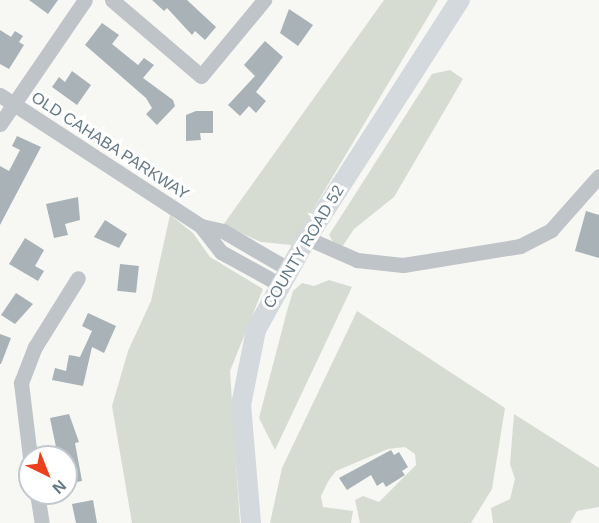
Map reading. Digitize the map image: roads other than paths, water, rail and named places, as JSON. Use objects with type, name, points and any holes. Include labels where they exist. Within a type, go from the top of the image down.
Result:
[{"type":"main road","name":"COUNTY ROAD 52","points":[[251,523],[242,449],[243,380],[256,330],[283,277],[307,238],[460,0]]},
{"type":"street","points":[[0,124],[6,99],[85,0]]},
{"type":"street","points":[[112,0],[201,76],[264,0]]},
{"type":"street","name":"OLD CAHABA PARKWAY","points":[[6,99],[201,226],[224,231],[283,277]]},
{"type":"street","points":[[307,238],[357,260],[403,265],[520,246],[551,230],[599,176]]},
{"type":"street","points":[[29,445],[21,382],[35,347],[78,278]]},
{"type":"street","points":[[39,505],[42,523]]}]
